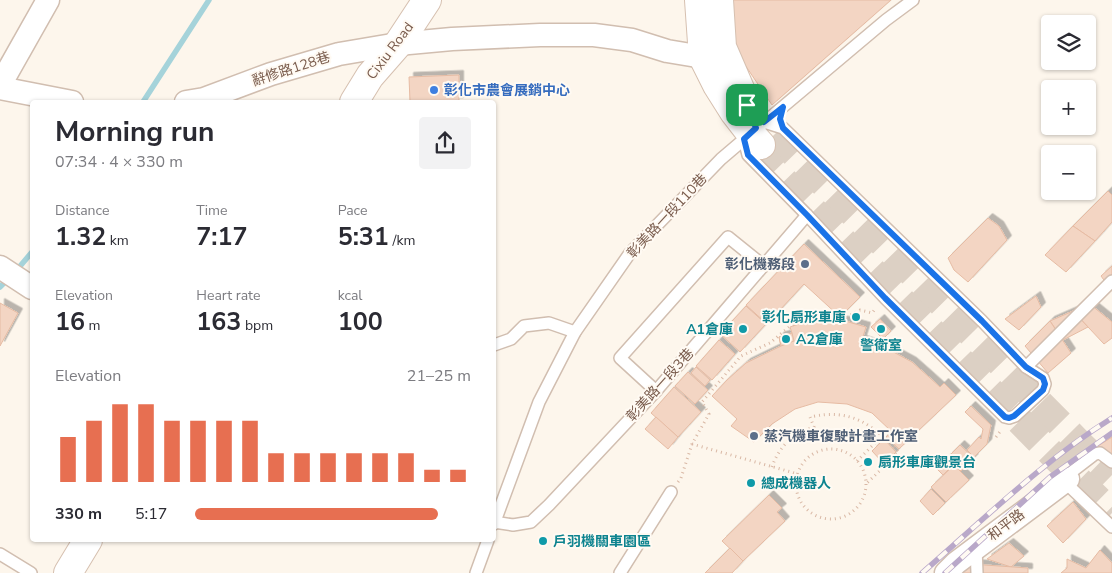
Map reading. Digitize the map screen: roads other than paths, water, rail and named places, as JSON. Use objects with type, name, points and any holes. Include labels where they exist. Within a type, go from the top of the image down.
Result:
[{"type":"street","points":[[48,0],[0,86],[63,100]]},
{"type":"street","name":"Cixiu Road","points":[[355,100],[370,76],[398,44],[427,0]]},
{"type":"street","points":[[699,0],[713,52],[717,85],[757,132]]},
{"type":"street","points":[[713,52],[719,0]]},
{"type":"street","name":"辭修路128巷","points":[[198,100],[272,74],[339,54],[398,44],[452,39],[540,35],[594,35],[632,40],[667,51],[713,52]]},
{"type":"street","points":[[0,268],[30,287]]},
{"type":"street","name":"和平路","points":[[946,573],[956,563],[1068,479]]},
{"type":"street","points":[[68,573],[87,542]]},
{"type":"lane","name":"彰美路一段110巷","points":[[496,518],[539,402],[575,332],[630,253],[721,159],[757,132],[886,20],[913,0]]},
{"type":"lane","points":[[757,132],[982,321],[1026,367],[1043,378],[1045,384],[1043,390],[1014,416],[1005,417],[885,298],[807,215],[757,132]]},
{"type":"lane","name":"彰美路一段3巷","points":[[496,523],[513,525],[531,522],[549,505],[656,391],[807,215]]},
{"type":"lane","points":[[656,391],[620,358],[728,237],[764,266]]},
{"type":"lane","points":[[1026,367],[1112,281]]},
{"type":"lane","points":[[496,344],[511,339],[524,326],[549,323],[575,332]]},
{"type":"lane","points":[[1112,462],[1100,453],[1095,454],[1069,474],[1068,479],[1069,486],[1112,527]]},
{"type":"lane","points":[[620,573],[671,492]]},
{"type":"lane","points":[[476,573],[487,542]]},
{"type":"lane","points":[[976,548],[977,573]]},
{"type":"lane","points":[[0,554],[31,573]]},
{"type":"waterway","points":[[144,100],[209,0]]},
{"type":"waterway","points":[[16,271],[30,254]]},
{"type":"waterway","points":[[0,287],[9,278]]},
{"type":"tunnel","points":[[775,134],[1112,475]]},
{"type":"tunnel","points":[[755,151],[1112,513]]},
{"type":"railway","points":[[922,573],[1062,452],[1112,418]]},
{"type":"railway","points":[[945,573],[1050,477],[1112,433]]},
{"type":"place","name":"彰化市農會展銷中心","points":[[434,90]]},
{"type":"place","name":"彰化機務段","points":[[805,264]]},
{"type":"place","name":"彰化扇形車庫","points":[[856,317]]},
{"type":"place","name":"A1倉庫","points":[[743,329]]},
{"type":"place","name":"警衛室","points":[[881,329]]},
{"type":"place","name":"A2倉庫","points":[[786,339]]},
{"type":"place","name":"蒸汽機車復駛計畫工作室","points":[[754,436]]},
{"type":"place","name":"扇形車庫觀景台","points":[[868,462]]},
{"type":"place","name":"總成機器人","points":[[751,483]]},
{"type":"place","name":"戶羽機關車園區","points":[[543,541]]}]
